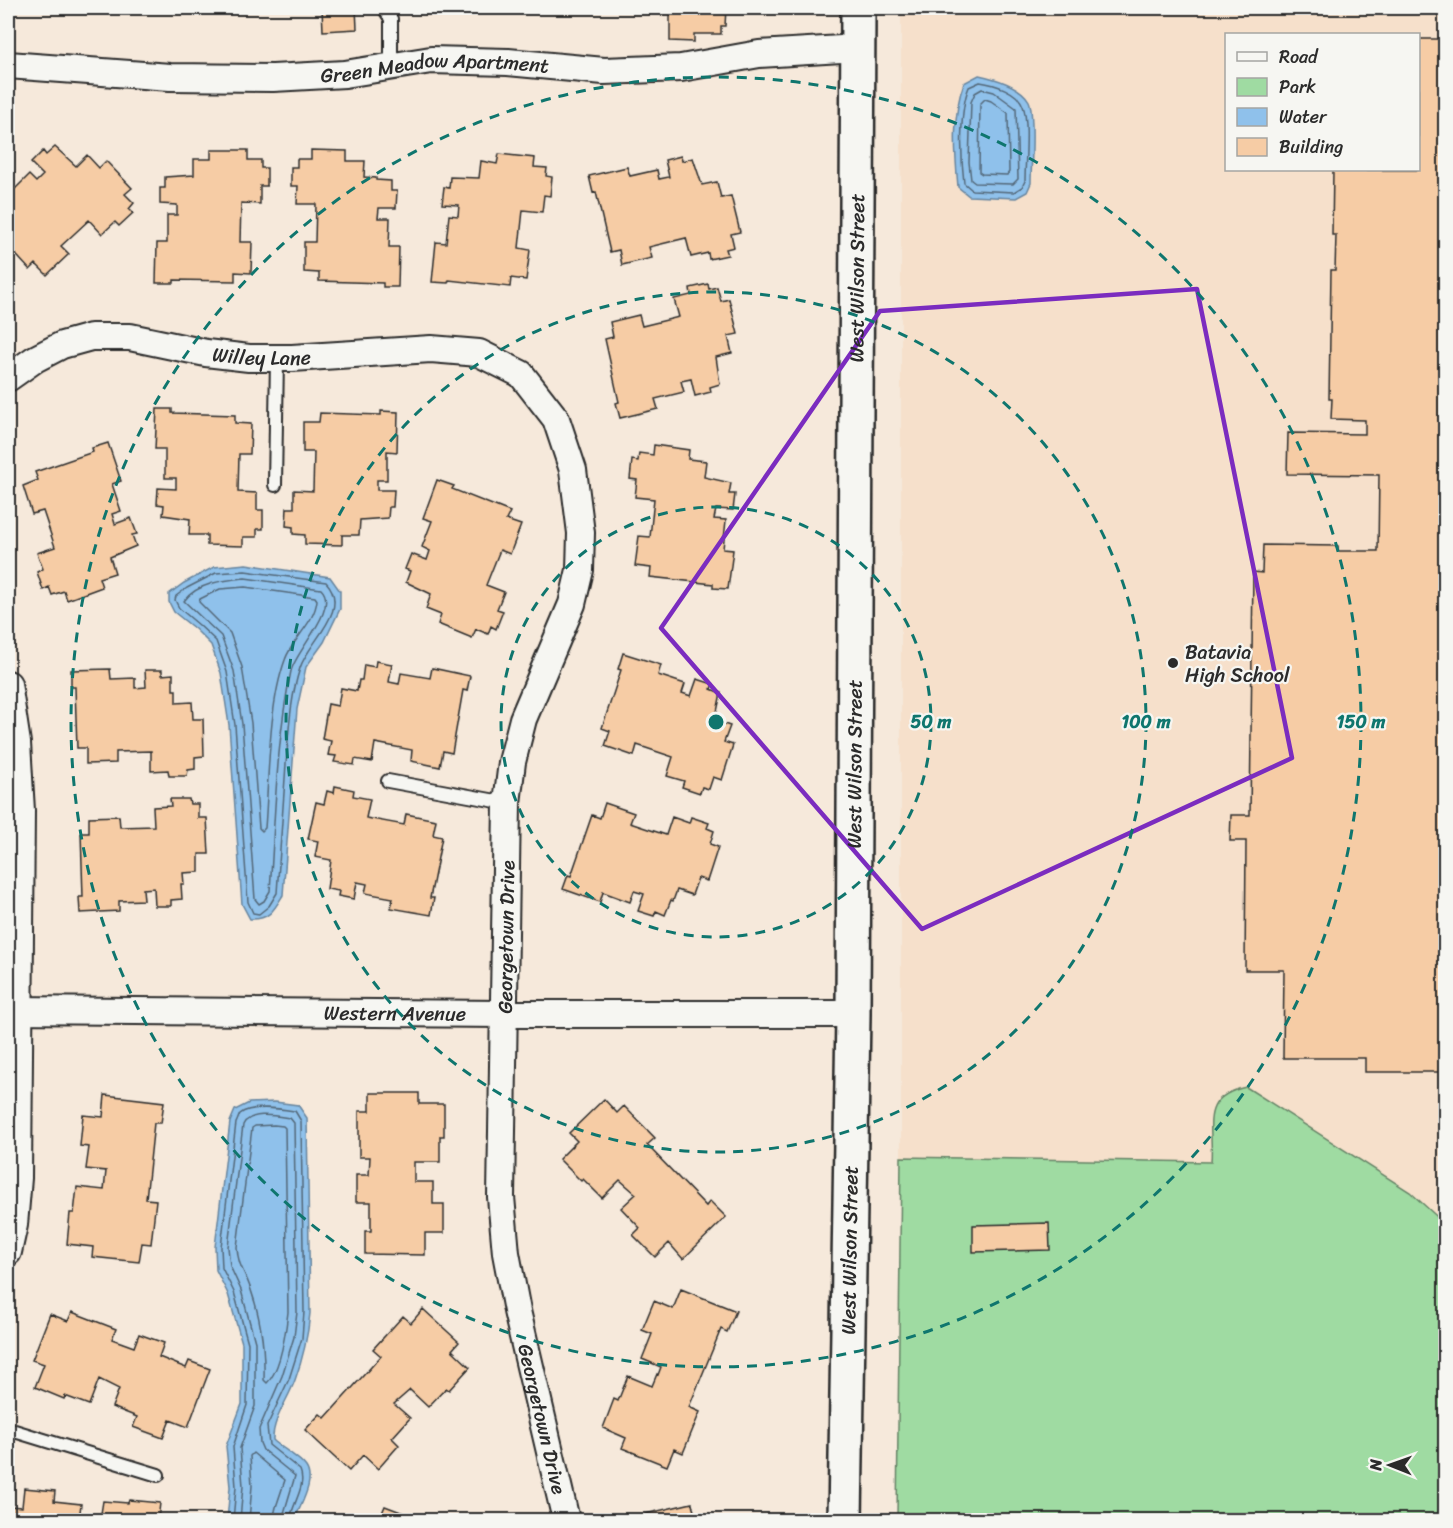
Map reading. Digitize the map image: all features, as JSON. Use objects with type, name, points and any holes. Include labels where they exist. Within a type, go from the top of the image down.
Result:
[{"type":"main road","name":"West Wilson Street","points":[[845,1521],[853,1014],[858,8]]},
{"type":"street","name":"Green Meadow Apartment","points":[[8,65],[170,77],[273,78],[345,74],[431,60],[508,62],[604,71],[681,68],[759,54],[858,48]]},
{"type":"street","name":"Willey Lane","points":[[8,378],[35,359],[62,345],[91,337],[130,337],[206,353],[249,358],[431,349],[479,353],[520,374]]},
{"type":"street","name":"Georgetown Drive","points":[[520,374],[556,419],[573,470],[581,534],[580,570],[572,604],[523,719],[512,762],[507,803],[501,1197],[506,1253],[517,1311],[566,1521]]},
{"type":"street","points":[[8,684],[17,743],[21,811],[14,1010],[18,1178],[14,1225],[8,1252]]},
{"type":"street","name":"Western Avenue","points":[[14,1010],[853,1014]]},
{"type":"lane","points":[[384,8],[392,19],[391,66]]},
{"type":"lane","points":[[275,484],[277,358]]},
{"type":"lane","points":[[388,781],[507,803]]},
{"type":"lane","points":[[8,1429],[158,1475]]},
{"type":"highlighted area","points":[[1197,289],[1292,758],[922,929],[661,628],[880,311]]},
{"type":"shaded area","name":"Batavia High School","points":[[901,8],[1445,8],[1445,1520],[897,1520],[901,1157]]},
{"type":"green space","points":[[1246,1087],[1410,1192],[1445,1224],[1445,1520],[897,1520],[901,1157],[1211,1162],[1211,1125],[1215,1106],[1221,1098]]},
{"type":"water","points":[[979,75],[1014,87],[1029,101],[1032,128],[1031,183],[1027,192],[1016,198],[969,196],[958,187],[955,148],[960,95],[964,83]]},
{"type":"water","points":[[246,564],[330,577],[340,591],[340,609],[324,642],[306,667],[297,709],[283,895],[270,913],[257,919],[250,919],[242,904],[229,725],[221,673],[211,645],[174,612],[169,602],[169,594],[214,567]]},
{"type":"water","points":[[275,1102],[298,1105],[307,1118],[310,1313],[300,1363],[292,1388],[275,1425],[273,1440],[306,1467],[309,1480],[295,1520],[227,1520],[230,1487],[226,1446],[242,1404],[242,1343],[228,1294],[216,1270],[215,1247],[230,1122],[235,1110],[249,1103]]},
{"type":"building","points":[[322,8],[356,8],[357,29],[323,31]]},
{"type":"building","points":[[670,8],[726,8],[725,26],[721,26],[721,34],[694,34],[694,42],[670,41]]},
{"type":"building","points":[[1420,39],[1446,39],[1446,1072],[1365,1072],[1365,1058],[1283,1058],[1284,970],[1245,970],[1246,841],[1230,841],[1231,815],[1250,815],[1253,572],[1262,573],[1263,545],[1338,546],[1338,551],[1378,551],[1379,475],[1287,474],[1288,433],[1365,434],[1365,420],[1331,419],[1332,399],[1329,399],[1331,270],[1335,270],[1336,235],[1332,235],[1333,171],[1420,171]]},
{"type":"building","points":[[55,147],[76,166],[87,155],[99,168],[106,161],[132,188],[125,194],[134,203],[129,209],[133,213],[119,226],[115,222],[102,234],[89,220],[61,246],[69,254],[47,275],[36,264],[30,270],[8,246],[8,194],[29,175],[36,182],[43,175],[31,163],[43,151],[46,155]]},
{"type":"building","points":[[211,150],[248,150],[248,160],[261,160],[261,168],[267,168],[267,186],[260,186],[260,204],[241,203],[240,242],[252,242],[251,273],[235,272],[235,281],[174,280],[174,283],[156,283],[157,243],[167,243],[167,215],[177,215],[177,205],[160,204],[160,188],[165,188],[165,177],[194,175],[194,159],[211,159]]},
{"type":"building","points":[[311,150],[347,151],[347,161],[365,161],[364,177],[391,181],[391,191],[397,191],[396,208],[379,208],[378,218],[390,218],[389,247],[399,247],[398,287],[383,287],[383,283],[319,281],[319,273],[304,272],[304,242],[315,242],[316,204],[297,204],[298,186],[291,186],[291,167],[297,167],[297,159],[311,159]]},
{"type":"building","points":[[499,154],[535,158],[534,167],[547,168],[546,176],[552,177],[550,196],[544,195],[542,212],[523,210],[519,248],[530,250],[526,280],[511,278],[510,287],[449,280],[448,283],[432,282],[436,242],[446,243],[449,215],[458,216],[459,205],[442,204],[444,187],[449,188],[450,177],[479,178],[481,161],[497,164]]},
{"type":"building","points":[[681,156],[682,161],[693,158],[702,185],[717,182],[721,198],[731,196],[740,232],[731,234],[734,247],[726,249],[728,255],[709,259],[708,253],[691,257],[686,238],[649,247],[652,258],[622,265],[619,250],[610,252],[596,192],[593,193],[589,176],[627,167],[630,176],[657,170],[659,179],[669,177],[665,160]]},
{"type":"building","points":[[708,284],[709,289],[717,287],[721,301],[729,299],[738,334],[728,336],[732,353],[716,357],[720,384],[710,387],[711,392],[695,396],[691,379],[681,381],[684,392],[655,399],[658,409],[620,418],[616,403],[619,402],[605,339],[613,337],[610,322],[639,315],[642,326],[679,317],[674,299],[691,295],[690,288]]},
{"type":"building","points":[[157,409],[172,409],[172,413],[235,415],[235,423],[251,424],[250,454],[239,454],[238,492],[257,493],[257,510],[263,510],[263,529],[257,529],[257,537],[243,537],[243,546],[207,545],[207,535],[189,535],[190,519],[163,515],[164,505],[157,504],[158,488],[176,489],[176,478],[165,478],[165,449],[155,449]]},
{"type":"building","points":[[381,411],[398,412],[397,452],[387,451],[387,480],[377,480],[377,490],[394,490],[393,507],[389,507],[388,518],[360,520],[359,535],[342,535],[342,545],[305,544],[305,535],[293,534],[293,527],[286,526],[287,508],[294,508],[294,490],[313,491],[314,452],[303,452],[303,422],[319,422],[320,413],[381,415]]},
{"type":"building","points":[[108,443],[121,481],[112,484],[121,511],[112,514],[115,524],[131,518],[137,534],[132,535],[136,546],[110,557],[115,573],[99,578],[102,587],[67,600],[64,591],[52,595],[49,587],[43,590],[37,572],[43,569],[37,553],[55,547],[43,511],[32,514],[23,486],[38,480],[35,472],[93,452],[92,448]]},
{"type":"building","points":[[654,445],[689,450],[688,459],[706,461],[704,477],[731,483],[729,494],[735,494],[733,510],[716,509],[714,519],[726,520],[723,549],[733,550],[728,589],[713,588],[713,584],[650,577],[651,568],[635,566],[639,536],[650,537],[654,499],[635,497],[637,480],[630,479],[632,460],[638,461],[639,453],[653,455]]},
{"type":"building","points":[[437,480],[454,486],[452,489],[510,512],[506,520],[521,525],[510,554],[500,550],[486,585],[504,592],[497,609],[503,611],[496,629],[491,626],[488,634],[476,629],[472,638],[438,624],[441,615],[426,609],[431,594],[406,582],[410,571],[405,569],[411,554],[427,560],[430,551],[422,547],[432,521],[423,518]]},
{"type":"building","points":[[623,653],[661,665],[658,675],[685,684],[682,693],[691,696],[697,679],[713,684],[711,689],[721,693],[715,721],[730,726],[724,742],[733,745],[722,780],[713,777],[709,789],[702,787],[700,793],[682,787],[684,781],[667,776],[673,757],[637,745],[634,756],[605,746],[610,731],[602,728],[621,670],[618,669]]},
{"type":"building","points":[[376,661],[392,664],[389,682],[399,684],[401,673],[430,678],[432,668],[470,676],[467,691],[463,690],[452,753],[443,751],[440,767],[411,761],[412,750],[375,743],[372,762],[355,759],[354,765],[334,762],[336,756],[328,755],[331,741],[322,739],[328,704],[338,706],[341,688],[357,691],[359,680],[362,680],[364,665],[375,667]]},
{"type":"building","points":[[110,669],[111,679],[135,678],[135,688],[146,687],[145,670],[162,670],[162,675],[173,674],[176,703],[192,702],[193,719],[203,719],[204,756],[195,757],[195,769],[188,770],[187,776],[169,776],[168,770],[151,771],[151,751],[116,752],[116,763],[86,764],[86,748],[77,748],[75,687],[71,687],[71,670]]},
{"type":"building","points":[[335,786],[354,790],[353,796],[370,799],[366,818],[404,825],[406,814],[436,820],[433,835],[442,837],[430,898],[434,898],[431,915],[391,908],[393,898],[365,893],[367,884],[357,882],[354,899],[338,896],[339,891],[327,889],[331,860],[315,857],[318,841],[308,839],[316,802],[324,804],[327,791],[334,793]]},
{"type":"building","points":[[170,799],[189,799],[190,804],[198,804],[198,818],[207,818],[209,854],[199,854],[199,872],[183,873],[182,899],[171,900],[171,906],[155,906],[154,888],[143,889],[144,900],[119,901],[119,911],[80,913],[79,897],[83,897],[81,833],[89,833],[89,817],[119,816],[120,827],[154,826],[153,807],[171,806]]},
{"type":"building","points":[[605,803],[634,813],[630,823],[666,835],[672,817],[689,823],[691,817],[709,823],[707,828],[714,831],[710,844],[718,847],[707,881],[698,878],[692,895],[677,890],[665,915],[656,911],[654,916],[638,911],[644,894],[634,891],[630,902],[603,892],[600,902],[563,889],[568,875],[571,876],[592,815],[600,818]]},
{"type":"building","points":[[370,1093],[419,1093],[419,1104],[444,1104],[444,1136],[440,1136],[440,1162],[414,1162],[414,1182],[433,1182],[433,1204],[444,1204],[444,1233],[425,1233],[425,1255],[365,1254],[365,1231],[371,1231],[371,1202],[356,1202],[356,1175],[369,1175],[370,1157],[359,1157],[359,1111],[370,1111]]},
{"type":"building","points":[[105,1095],[164,1102],[161,1123],[154,1123],[146,1199],[156,1200],[151,1244],[142,1243],[139,1262],[92,1257],[93,1247],[67,1244],[70,1213],[74,1213],[77,1187],[104,1190],[106,1171],[86,1169],[89,1147],[80,1146],[83,1115],[103,1117]]},
{"type":"building","points":[[604,1099],[617,1113],[624,1106],[655,1138],[647,1145],[706,1206],[710,1201],[726,1217],[683,1259],[669,1243],[655,1257],[633,1235],[640,1228],[621,1208],[636,1194],[620,1180],[602,1198],[559,1159],[577,1141],[569,1133]]},
{"type":"building","points":[[1049,1223],[1050,1250],[973,1252],[973,1225]]},
{"type":"building","points":[[681,1289],[736,1311],[727,1332],[721,1329],[689,1407],[700,1412],[683,1453],[674,1449],[667,1466],[622,1448],[626,1438],[603,1428],[614,1399],[618,1401],[628,1376],[652,1386],[661,1367],[642,1359],[652,1334],[642,1330],[654,1301],[673,1309]]},
{"type":"building","points":[[423,1309],[459,1342],[452,1350],[470,1367],[449,1390],[446,1388],[428,1407],[410,1390],[394,1404],[410,1418],[392,1438],[399,1445],[378,1469],[363,1455],[349,1471],[305,1430],[320,1414],[325,1418],[381,1356],[373,1349],[403,1316],[411,1323]]},
{"type":"building","points":[[72,1312],[116,1329],[112,1339],[134,1347],[139,1334],[164,1343],[159,1357],[186,1368],[189,1361],[210,1369],[188,1427],[170,1420],[163,1438],[133,1427],[137,1417],[112,1407],[119,1389],[99,1379],[89,1405],[65,1396],[64,1399],[35,1387],[44,1364],[32,1360],[50,1314],[68,1321]]},
{"type":"building","points":[[24,1488],[55,1491],[54,1501],[81,1504],[79,1520],[8,1520],[8,1506],[22,1507]]},
{"type":"building","points":[[129,1500],[160,1503],[158,1520],[100,1520],[103,1501],[128,1503]]},
{"type":"building","points":[[692,1503],[696,1520],[646,1520],[645,1514]]},
{"type":"building","points":[[385,1506],[414,1517],[413,1520],[379,1520]]},
{"type":"place","name":"Batavia High School","points":[[1173,663]]}]
